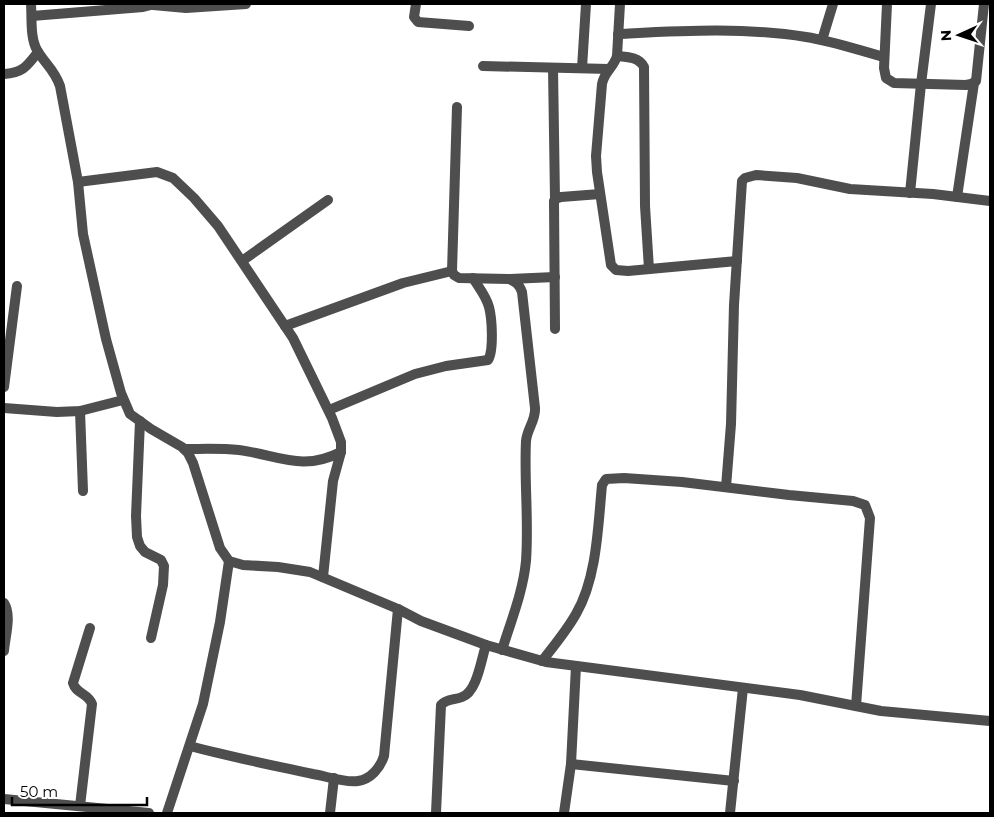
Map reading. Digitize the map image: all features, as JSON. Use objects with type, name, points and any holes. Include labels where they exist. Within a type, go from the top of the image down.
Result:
[{"type":"street","points":[[31,4],[33,37],[38,52],[52,68],[60,86],[78,182],[83,234],[106,340],[123,400],[130,414],[188,453],[193,463],[220,548],[229,561],[243,565],[278,566],[297,569],[323,577],[421,620],[486,645],[542,661],[800,695],[904,713],[990,721]]},
{"type":"street","points":[[32,16],[154,5],[186,8],[246,4]]},
{"type":"street","points":[[416,4],[414,17],[418,22],[469,26]]},
{"type":"street","points":[[582,68],[586,4]]},
{"type":"street","points":[[620,4],[617,56],[614,63],[603,76],[596,156],[611,265],[620,271],[737,261]]},
{"type":"street","points":[[822,40],[833,4]]},
{"type":"street","points":[[887,4],[884,75],[889,81],[894,83],[921,84],[966,85],[974,83]]},
{"type":"street","points":[[910,193],[931,4]]},
{"type":"street","points":[[958,197],[974,83],[976,80],[984,4]]},
{"type":"street","points":[[618,34],[705,30],[776,34],[822,40],[884,57]]},
{"type":"street","points":[[4,74],[20,71],[38,52]]},
{"type":"street","points":[[617,56],[636,59],[642,62],[644,67],[645,206],[649,269]]},
{"type":"street","points":[[483,66],[609,69]]},
{"type":"street","points":[[552,68],[556,329]]},
{"type":"street","points":[[457,107],[452,271],[454,275],[459,278],[509,279],[555,277]]},
{"type":"street","points":[[78,182],[150,172],[162,172],[169,175],[183,186],[210,216],[293,338],[340,438],[341,452],[333,480],[323,577]]},
{"type":"street","points":[[726,487],[731,424],[734,305],[742,181],[750,176],[797,178],[850,189],[990,201]]},
{"type":"street","points":[[555,199],[600,194]]},
{"type":"street","points":[[242,261],[328,200]]},
{"type":"street","points":[[285,326],[403,283],[452,271]]},
{"type":"street","points":[[328,410],[415,374],[446,366],[488,360],[492,350],[490,312],[485,298],[473,278]]},
{"type":"street","points":[[502,650],[520,594],[526,562],[526,441],[536,415],[522,292],[516,281],[509,279]]},
{"type":"street","points":[[4,387],[17,286]]},
{"type":"street","points":[[4,408],[56,412],[80,411],[123,400]]},
{"type":"street","points":[[80,411],[83,491]]},
{"type":"street","points":[[140,421],[136,516],[137,536],[144,552],[161,560],[164,566],[163,585],[151,638]]},
{"type":"street","points":[[184,449],[240,450],[283,460],[309,463],[324,460],[341,452]]},
{"type":"street","points":[[542,661],[576,615],[587,588],[598,532],[602,485],[606,479],[624,478],[674,481],[853,501],[865,505],[870,518],[856,706]]},
{"type":"street","points":[[167,813],[203,704],[220,622],[229,561]]},
{"type":"street","points":[[4,603],[8,614],[4,651]]},
{"type":"street","points":[[190,746],[242,760],[334,778],[356,781],[368,777],[381,766],[386,740],[398,609]]},
{"type":"street","points":[[80,806],[92,704],[90,699],[74,688],[72,683],[90,628]]},
{"type":"street","points":[[436,813],[441,705],[446,701],[465,696],[472,689],[486,645]]},
{"type":"street","points":[[564,813],[571,764],[576,666]]},
{"type":"street","points":[[730,813],[743,688]]},
{"type":"street","points":[[571,764],[734,781]]},
{"type":"street","points":[[330,813],[334,778]]},
{"type":"street","points":[[4,799],[149,813]]}]
